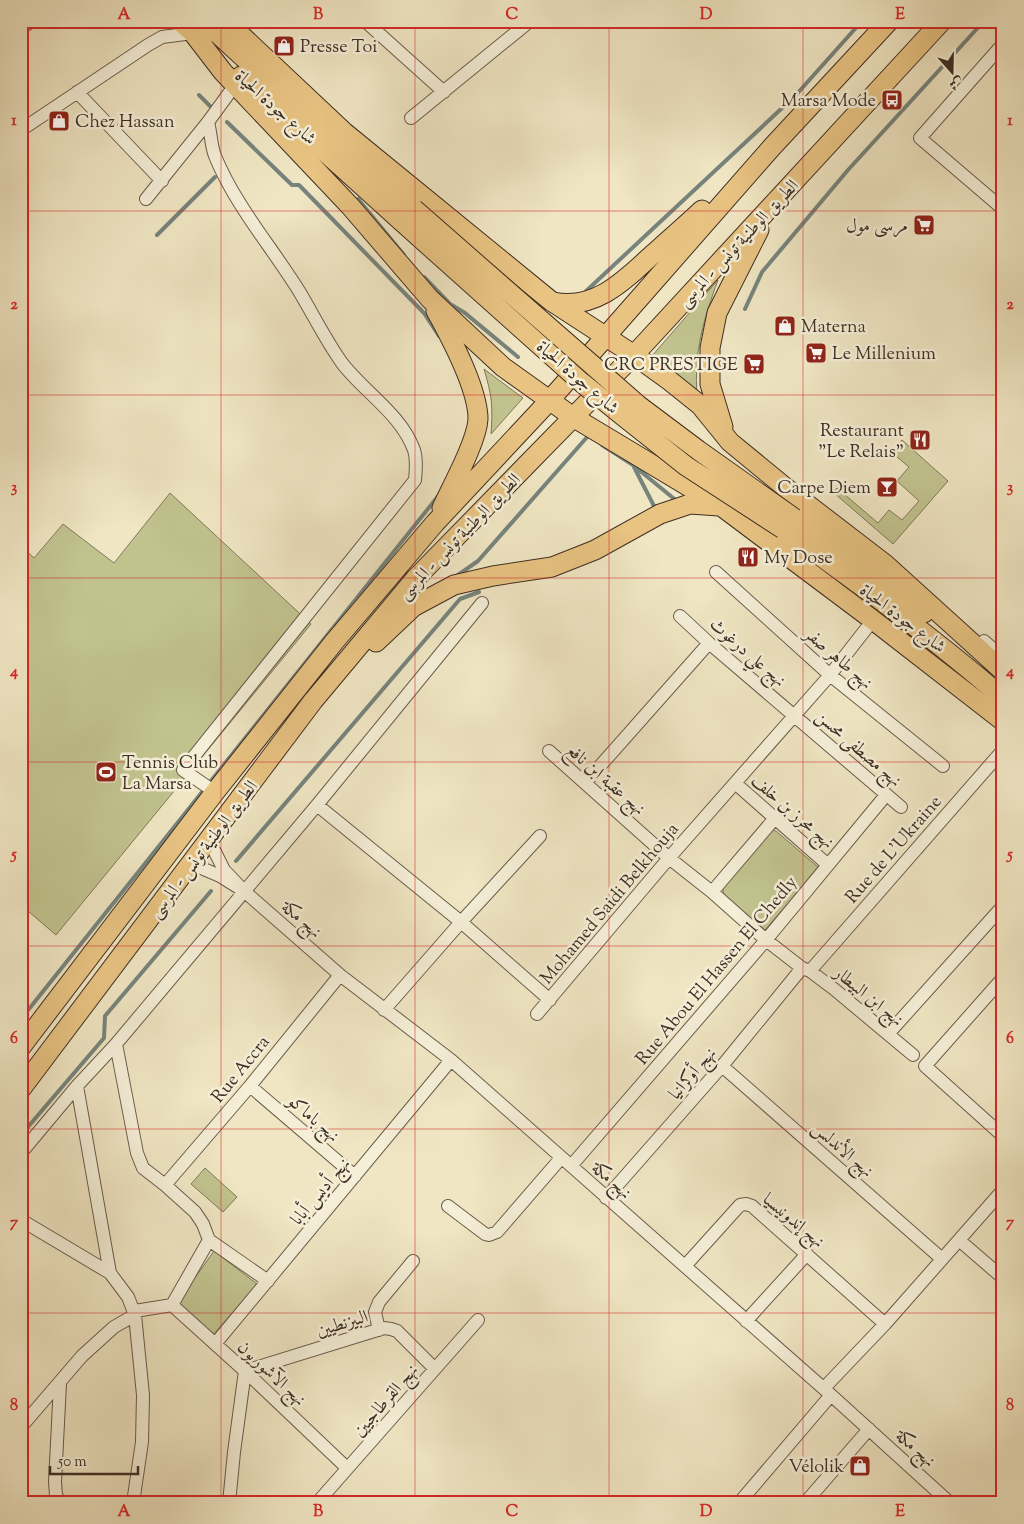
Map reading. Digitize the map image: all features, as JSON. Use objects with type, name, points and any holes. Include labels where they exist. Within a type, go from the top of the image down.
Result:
[{"type":"highway","points":[[226,21],[344,132],[551,302],[634,355],[700,405],[730,442],[902,578],[1003,671]]},
{"type":"highway","name":"الطريق الوطنية تونس - المرسى","points":[[21,1047],[215,792],[334,642],[435,523],[550,400],[604,336],[772,147],[889,21]]},
{"type":"highway","name":"الطريق الوطنية تونس - المرسى","points":[[21,1089],[313,701],[416,579],[634,355],[942,21]]},
{"type":"highway","points":[[192,25],[222,72],[350,206],[430,299],[503,367],[573,417],[721,506],[1000,714]]},
{"type":"highway","name":"شارع جودة الحياة","points":[[192,25],[335,142],[408,215],[638,405],[698,450],[975,674],[1000,714]]},
{"type":"highway","points":[[551,302],[566,305],[586,301],[603,295],[622,283],[772,147]]},
{"type":"highway","points":[[730,442],[719,419],[710,384],[710,348],[717,312],[758,232],[819,156]]},
{"type":"highway","points":[[430,299],[463,366],[475,398],[478,419],[473,441],[435,523]]},
{"type":"highway","points":[[313,701],[413,607],[454,585],[552,566],[595,550],[660,514],[690,504],[721,506]]},
{"type":"highway","name":"شارع جودة الحياة","points":[[788,524],[897,592],[1003,676]]},
{"type":"street","points":[[21,28],[32,21]]},
{"type":"street","points":[[365,21],[444,92]]},
{"type":"street","points":[[411,118],[526,23]]},
{"type":"street","points":[[21,130],[162,37],[192,25]]},
{"type":"street","points":[[1003,44],[920,138],[1003,208]]},
{"type":"street","points":[[146,199],[208,122],[234,85]]},
{"type":"street","points":[[77,92],[162,181]]},
{"type":"street","points":[[208,122],[215,155],[231,188],[252,223],[299,292],[319,328],[344,365],[386,410],[407,436],[414,451],[416,462],[415,480],[183,770],[215,792]]},
{"type":"street","name":"نهج طاهر صفر","points":[[716,572],[830,675],[943,766]]},
{"type":"street","points":[[902,578],[934,601],[1003,658]]},
{"type":"street","points":[[21,1152],[77,1086],[116,1044],[244,892],[482,603]]},
{"type":"street","name":"نهج علي درغوث","points":[[680,616],[794,715]]},
{"type":"street","name":"Mohamed Saidi Belkhouja","points":[[317,805],[461,922],[550,1000],[669,858],[830,675],[873,620]]},
{"type":"street","points":[[585,783],[709,643]]},
{"type":"street","name":"نهج مصطفى محسن","points":[[794,715],[901,807]]},
{"type":"street","name":"Rue de L'Ukraine","points":[[806,970],[1003,750]]},
{"type":"street","name":"نهج عقبة ابن نافع","points":[[549,751],[669,858],[712,892],[766,940],[806,970]]},
{"type":"street","name":"نهج محرز بن خلف","points":[[736,783],[828,865]]},
{"type":"street","name":"Rue Abou El Hassen El Chedly","points":[[448,1206],[485,1234],[497,1232],[566,1162],[766,940],[886,795]]},
{"type":"street","points":[[712,892],[775,818]]},
{"type":"street","points":[[384,1010],[540,836]]},
{"type":"street","points":[[210,840],[224,870],[244,892]]},
{"type":"street","points":[[192,864],[220,876],[244,892]]},
{"type":"street","name":"نهج مكة","points":[[244,892],[340,975],[451,1060],[827,1391],[950,1503]]},
{"type":"street","points":[[888,1034],[1003,906]]},
{"type":"street","name":"نهج ابن البيطار","points":[[806,970],[913,1055]]},
{"type":"street","name":"نهج أوكرانيا","points":[[606,1198],[806,970]]},
{"type":"street","name":"Rue Accra","points":[[165,1185],[250,1086],[340,975]]},
{"type":"street","points":[[1003,978],[925,1066],[1003,1136]]},
{"type":"street","points":[[537,1014],[550,1000]]},
{"type":"street","points":[[116,1044],[136,1153],[143,1168],[195,1212],[203,1224],[209,1240],[268,1281]]},
{"type":"street","name":"نهج أديس أبابا","points":[[215,1344],[451,1060]]},
{"type":"street","name":"نهج الأندلس","points":[[722,1066],[942,1259]]},
{"type":"street","points":[[77,1086],[110,1273]]},
{"type":"street","name":"نهج باماكو","points":[[250,1086],[355,1176]]},
{"type":"street","points":[[739,1503],[827,1391],[1003,1190]]},
{"type":"street","name":"نهج إندونيسيا","points":[[685,1266],[740,1205],[746,1204],[752,1206],[885,1324]]},
{"type":"street","points":[[21,1220],[110,1273],[121,1286],[135,1313],[143,1395],[142,1442],[132,1503]]},
{"type":"street","points":[[21,1427],[60,1384],[82,1356],[114,1327],[135,1313],[172,1305],[209,1240]]},
{"type":"street","points":[[959,1240],[1003,1278]]},
{"type":"street","points":[[746,1321],[807,1254]]},
{"type":"street","points":[[379,1330],[375,1312],[379,1302],[413,1261]]},
{"type":"street","name":"نهج الآشوريون","points":[[172,1305],[245,1370],[347,1468]]},
{"type":"street","name":"نهج القرطاجيين","points":[[317,1503],[478,1320]]},
{"type":"street","name":"البيزنطيين","points":[[245,1370],[379,1330],[391,1329],[397,1331],[435,1369]]},
{"type":"street","points":[[229,1503],[245,1370]]},
{"type":"street","points":[[60,1384],[55,1482],[56,1495],[60,1503]]},
{"type":"street","points":[[805,1503],[869,1429]]},
{"type":"green space","points":[[718,280],[708,309],[698,351],[697,395],[651,357]]},
{"type":"green space","points":[[484,369],[523,398],[491,434],[491,401]]},
{"type":"green space","points":[[902,440],[948,481],[893,544],[833,492],[837,488],[878,523],[889,510],[902,520],[919,501],[897,481],[909,467],[891,452]]},
{"type":"green space","name":"Tennis Club La Marsa","points":[[170,493],[311,624],[56,935],[21,905],[21,546],[34,558],[63,524],[114,563]]},
{"type":"green space","points":[[771,830],[776,831],[819,868],[765,930],[726,897],[723,892],[723,886]]},
{"type":"green space","points":[[205,1168],[237,1197],[223,1212],[191,1184]]},
{"type":"green space","points":[[214,1251],[257,1284],[213,1335],[177,1303]]},
{"type":"waterway","points":[[584,293],[795,96],[862,21]]},
{"type":"waterway","points":[[745,309],[762,272],[848,170],[984,21]]},
{"type":"waterway","points":[[199,95],[210,106]]},
{"type":"waterway","points":[[227,122],[292,185],[299,185],[424,313],[439,336]]},
{"type":"waterway","points":[[157,235],[215,177]]},
{"type":"waterway","points":[[358,199],[404,255]]},
{"type":"waterway","points":[[424,277],[450,304],[465,313],[518,357]]},
{"type":"waterway","points":[[455,577],[478,561],[588,436],[592,438]]},
{"type":"waterway","points":[[602,445],[633,465],[678,502]]},
{"type":"waterway","points":[[634,467],[656,510]]},
{"type":"waterway","points":[[21,1019],[439,495]]},
{"type":"waterway","points":[[236,861],[460,599],[479,592]]},
{"type":"waterway","points":[[21,1135],[104,1038],[105,1016],[211,891]]},
{"type":"place","name":"Presse Toi","points":[[284,46]]},
{"type":"place","name":"Marsa Mode","points":[[892,100]]},
{"type":"place","name":"Chez Hassan","points":[[59,121]]},
{"type":"place","name":"مرسى مول","points":[[924,225]]},
{"type":"place","name":"Materna","points":[[785,326]]},
{"type":"place","name":"Le Millenium","points":[[816,353]]},
{"type":"place","name":"CRC PRESTIGE","points":[[754,364]]},
{"type":"place","name":"Restaurant \"Le Relais\"","points":[[920,440]]},
{"type":"place","name":"Carpe Diem","points":[[887,487]]},
{"type":"place","name":"My Dose","points":[[748,557]]},
{"type":"place","name":"Tennis Club La Marsa","points":[[106,772]]},
{"type":"place","name":"Vélolik","points":[[860,1466]]}]
